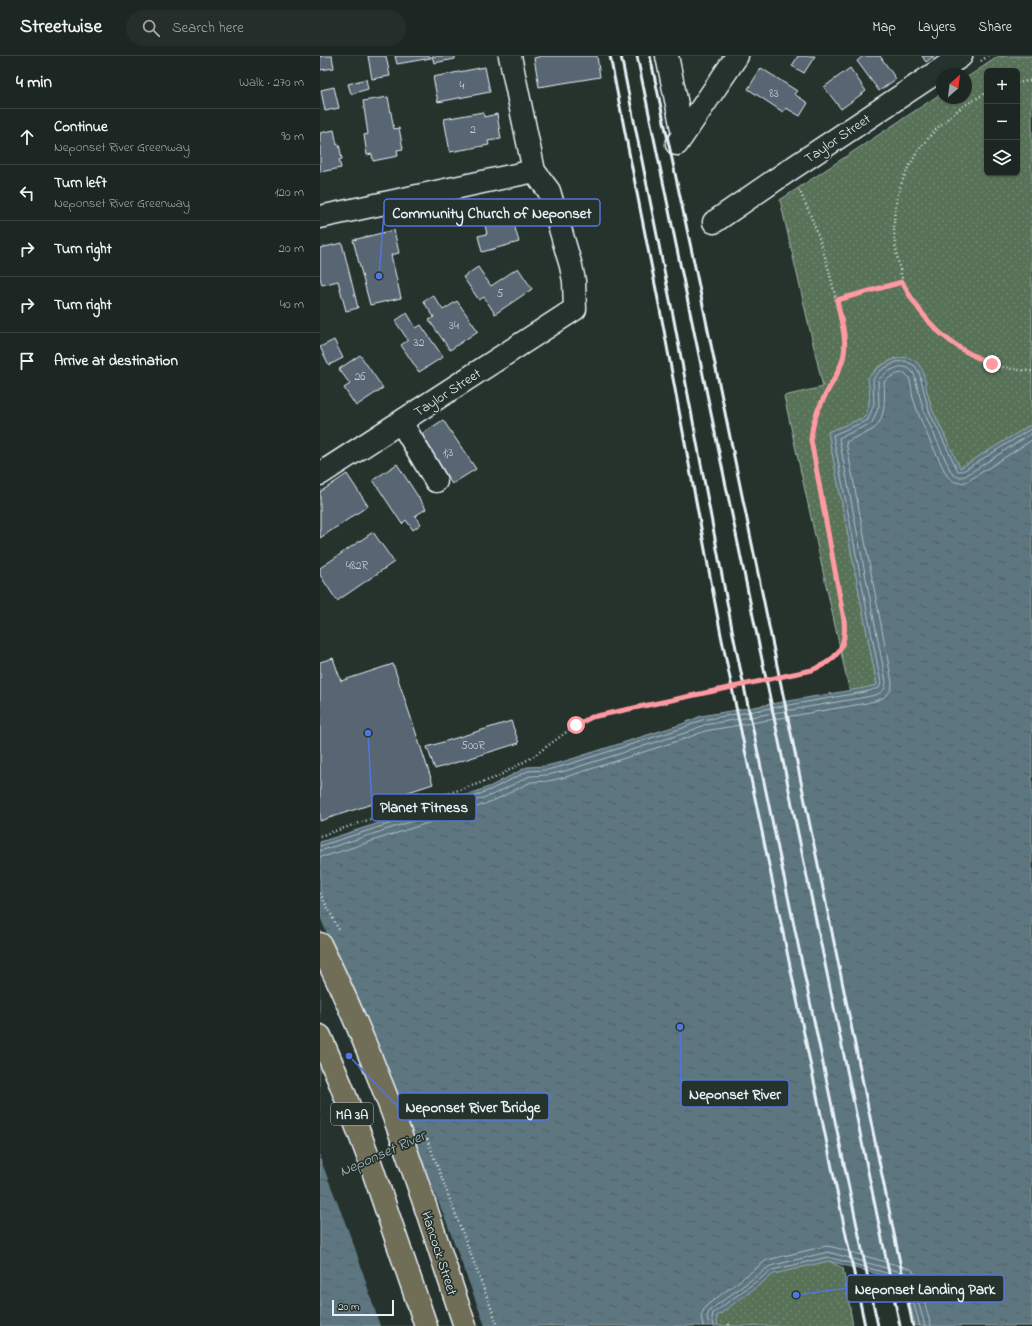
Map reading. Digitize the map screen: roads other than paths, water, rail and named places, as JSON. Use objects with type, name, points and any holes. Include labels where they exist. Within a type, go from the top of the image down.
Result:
[{"type":"main road","name":"Hancock Street","points":[[320,944],[340,986],[375,1068],[396,1123],[465,1326]]},
{"type":"main road","name":"MA 3A","points":[[320,1036],[341,1085],[368,1156],[426,1326]]},
{"type":"street","points":[[320,217],[534,171],[510,56]]},
{"type":"street","points":[[667,56],[680,139],[737,56]]},
{"type":"street","name":"Taylor Street","points":[[714,222],[790,169],[961,56]]},
{"type":"street","name":"Taylor Street","points":[[320,474],[575,309],[572,266],[550,191],[534,171]]},
{"type":"street","points":[[401,422],[436,481]]},
{"type":"water","points":[[907,357],[917,362],[923,371],[932,409],[960,468],[1032,424],[1032,1326],[916,1326],[903,1281],[829,1261],[774,1274],[716,1317],[718,1326],[320,1326],[320,842],[472,793],[491,786],[527,767],[546,766],[562,762],[682,724],[701,716],[877,685],[828,432],[865,417],[870,398],[868,378],[885,363],[895,359]]},
{"type":"railway","points":[[610,56],[663,325],[721,635],[865,1326]]},
{"type":"railway","points":[[621,56],[673,315],[733,634],[878,1326]]},
{"type":"railway","points":[[637,56],[900,1326]]},
{"type":"railway","points":[[650,56],[694,262],[913,1326]]},
{"type":"place","name":"Community Church of Neponset","points":[[379,276]]},
{"type":"place","name":"Planet Fitness","points":[[368,733]]},
{"type":"place","name":"Neponset River","points":[[680,1027]]},
{"type":"place","name":"Neponset River Bridge","points":[[349,1056]]},
{"type":"place","name":"Neponset Landing Park","points":[[796,1295]]}]
